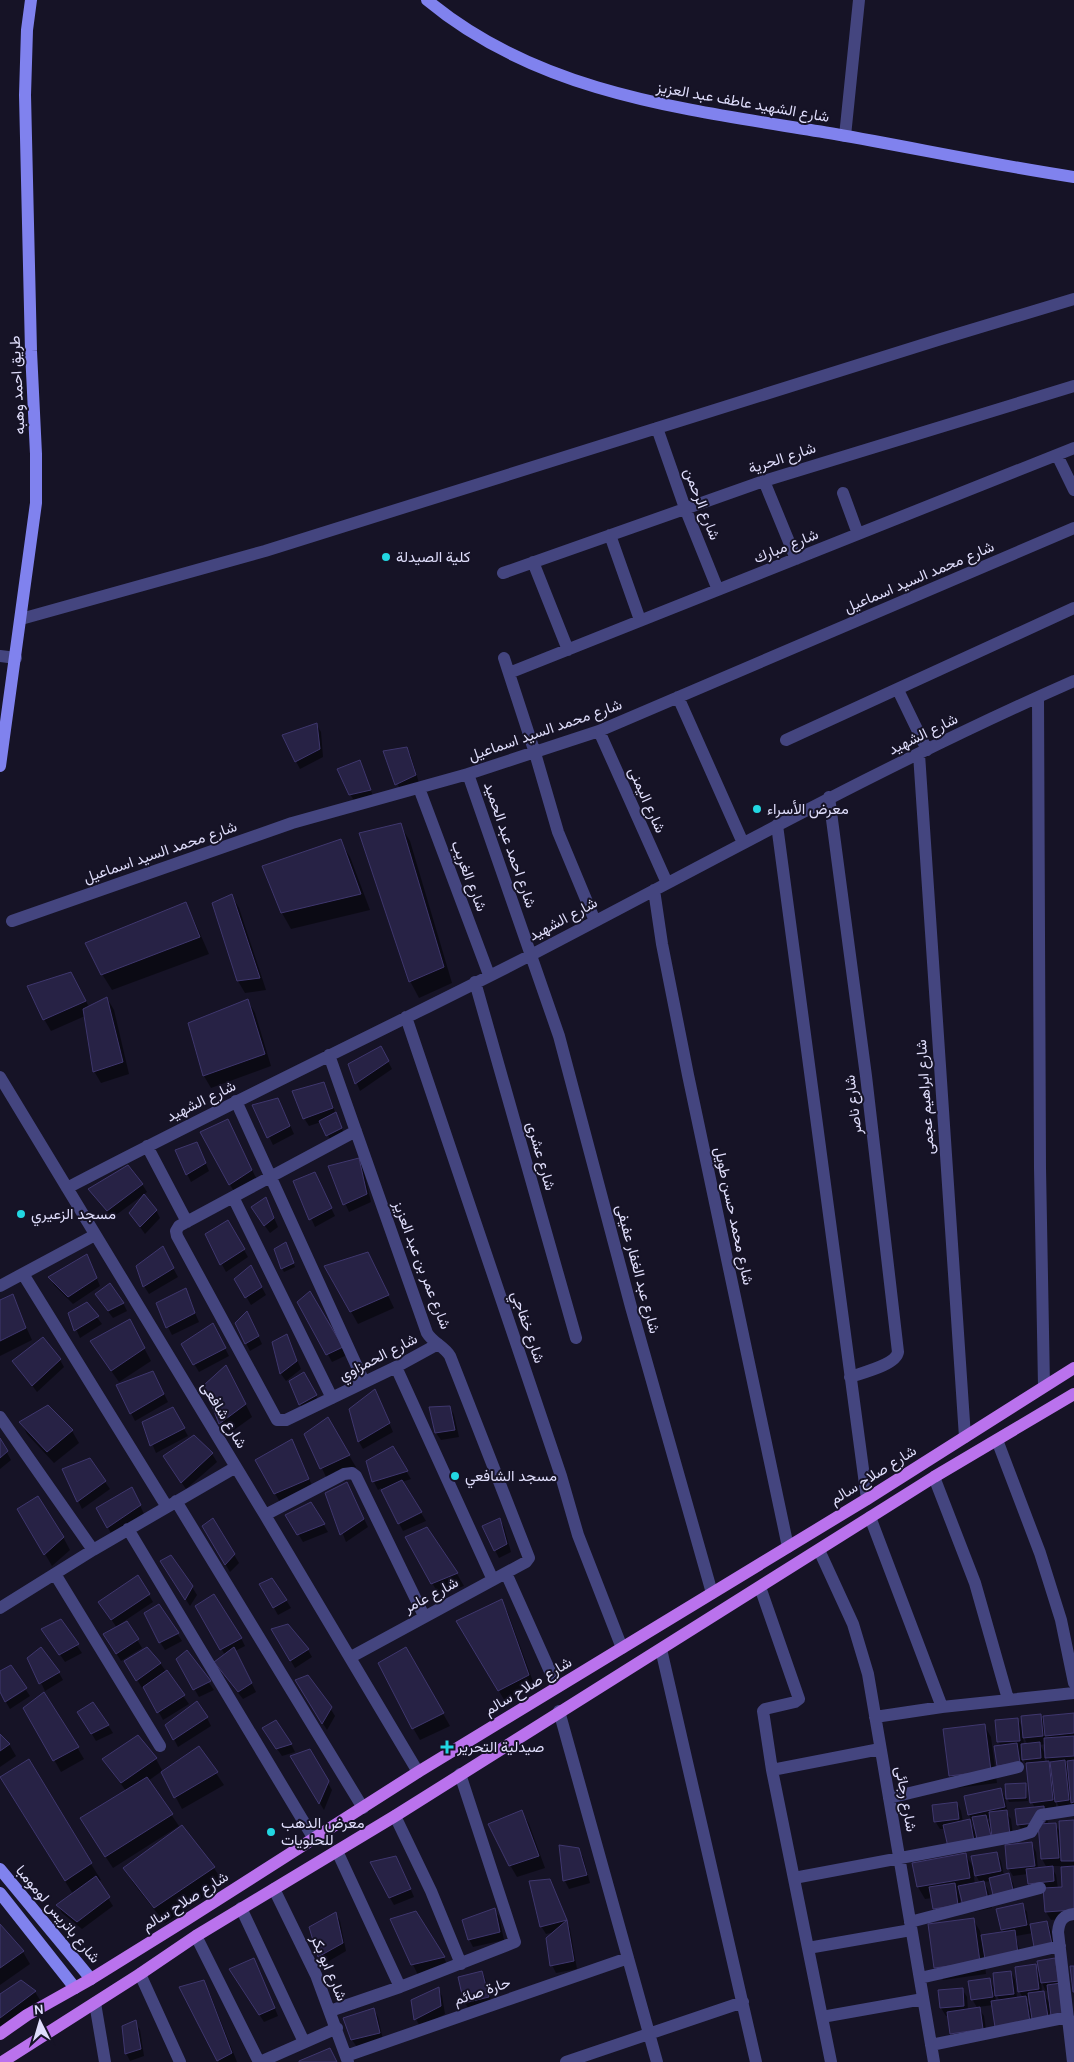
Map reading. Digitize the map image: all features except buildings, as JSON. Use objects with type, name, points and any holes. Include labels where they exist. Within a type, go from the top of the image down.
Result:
[{"type":"main road","name":"شارع صلاح سالم","points":[[0,2034],[27,2015],[91,1979],[418,1772],[867,1499],[1074,1368]]},
{"type":"main road","points":[[2,2062],[196,1936],[395,1816],[934,1477],[1074,1394]]},
{"type":"street","name":"طريق احمد وهبه","points":[[0,766],[34,528],[36,479],[25,95],[27,30],[31,0]]},
{"type":"street","name":"شارع الشهيد عاطف عبد العزيز","points":[[427,0],[488,43],[557,75],[592,87],[666,105],[1074,177]]},
{"type":"street","points":[[845,136],[859,0]]},
{"type":"street","points":[[21,619],[265,551],[941,338],[1074,299]]},
{"type":"street","name":"شارع الحرية","points":[[503,573],[764,480],[1074,386]]},
{"type":"street","name":"شارع الرحمن","points":[[657,428],[685,508],[718,590]]},
{"type":"street","name":"شارع مبارك","points":[[509,673],[1074,448]]},
{"type":"street","points":[[1057,456],[1074,490]]},
{"type":"street","points":[[764,480],[796,559]]},
{"type":"street","points":[[843,493],[858,534]]},
{"type":"street","name":"شارع محمد السيد اسماعيل","points":[[12,921],[292,823],[468,774],[599,731],[1074,528]]},
{"type":"street","points":[[610,535],[640,620]]},
{"type":"street","points":[[533,562],[568,650]]},
{"type":"street","points":[[786,740],[1074,608]]},
{"type":"street","points":[[0,656],[16,658]]},
{"type":"street","points":[[504,658],[562,845],[595,921]]},
{"type":"street","name":"شارع الشهيد","points":[[67,1188],[236,1101],[532,954],[830,797],[1074,681]]},
{"type":"street","points":[[898,690],[923,752]]},
{"type":"street","points":[[678,697],[743,843]]},
{"type":"street","points":[[1038,697],[1040,1168],[1044,1386]]},
{"type":"street","name":"شارع اليمنى","points":[[599,731],[666,883]]},
{"type":"street","name":"شارع ابراهيم عجمى","points":[[923,752],[933,979],[965,1436]]},
{"type":"street","name":"شارع احمد عبد الحميد","points":[[468,774],[532,954]]},
{"type":"street","name":"شارع الغريب","points":[[419,788],[490,975]]},
{"type":"street","name":"شارع ناصر","points":[[830,797],[866,1076],[898,1352],[897,1357],[891,1362],[850,1377]]},
{"type":"street","points":[[777,825],[867,1499]]},
{"type":"street","name":"شارع محمد حسن طويل","points":[[654,890],[662,944],[688,1076],[788,1547]]},
{"type":"street","name":"شارع عبد الغفار عفيفى","points":[[532,954],[559,1036],[631,1307],[712,1593]]},
{"type":"street","name":"شارع عشرى","points":[[475,982],[576,1338]]},
{"type":"street","name":"شارع خفاجي","points":[[406,1017],[561,1476],[578,1535],[622,1648]]},
{"type":"street","name":"شارع عمر بن عبد العزيز","points":[[329,1055],[427,1333],[450,1356],[528,1555],[527,1561]]},
{"type":"street","name":"شارع شافعى","points":[[0,1077],[351,1657],[418,1772]]},
{"type":"street","points":[[236,1101],[272,1176],[364,1382]]},
{"type":"street","points":[[147,1146],[187,1222],[356,1131]]},
{"type":"street","points":[[233,1197],[332,1398]]},
{"type":"street","name":"شارع الحمزاوي","points":[[187,1222],[179,1226],[176,1231],[177,1236],[274,1416],[281,1421],[396,1367],[438,1344]]},
{"type":"street","points":[[0,1286],[95,1235]]},
{"type":"street","points":[[22,1274],[171,1504],[363,1808]]},
{"type":"street","points":[[396,1367],[493,1580]]},
{"type":"street","points":[[0,1416],[93,1550]]},
{"type":"street","points":[[997,1440],[1040,1553],[1061,1620],[1074,1682]]},
{"type":"street","points":[[0,1608],[93,1550],[236,1467]]},
{"type":"street","points":[[265,1515],[344,1474],[352,1473],[356,1476],[424,1616]]},
{"type":"street","points":[[934,1477],[975,1583],[1008,1699]]},
{"type":"street","points":[[870,1517],[942,1707]]},
{"type":"street","points":[[128,1530],[314,1839]]},
{"type":"street","name":"شارع رجائى","points":[[819,1550],[859,1640],[868,1674],[934,2062]]},
{"type":"street","name":"شارع عامر","points":[[351,1657],[527,1561]]},
{"type":"street","points":[[506,1573],[557,1687]]},
{"type":"street","points":[[55,1574],[160,1746]]},
{"type":"street","points":[[760,1587],[799,1699],[795,1702],[763,1711],[772,1770],[831,2062]]},
{"type":"street","points":[[662,1648],[756,2062]]},
{"type":"street","points":[[875,1717],[942,1707],[1074,1692]]},
{"type":"street","points":[[558,1712],[657,2062]]},
{"type":"street","points":[[772,1770],[880,1749]]},
{"type":"street","points":[[889,1798],[1018,1767]]},
{"type":"street","points":[[330,2011],[461,1964],[513,1943],[516,1939],[460,1774]]},
{"type":"street","points":[[794,1878],[1023,1835],[1033,1830],[1041,1815],[1074,1810]]},
{"type":"street","points":[[395,1816],[431,1891],[461,1964]]},
{"type":"street","points":[[337,1851],[400,1987]]},
{"type":"street","name":"شارع باتريس لومومبا","points":[[0,1869],[91,1979]]},
{"type":"street","points":[[808,1948],[910,1926],[1040,1888]]},
{"type":"street","name":"شارع ابو بكر","points":[[274,1889],[305,1952],[337,2028],[347,2059]]},
{"type":"street","name":"شارع باتريس لومومبا","points":[[0,1893],[75,1988]]},
{"type":"street","points":[[241,1908],[304,2042]]},
{"type":"street","points":[[1073,2062],[1059,1924],[1063,1918],[1074,1914]]},
{"type":"street","points":[[196,1936],[259,2062],[337,2028]]},
{"type":"street","points":[[920,1978],[1060,1946]]},
{"type":"street","name":"حارة صائم","points":[[347,2059],[628,1958]]},
{"type":"street","points":[[140,1974],[180,2062]]},
{"type":"street","points":[[822,2017],[923,1999]]},
{"type":"street","points":[[566,2062],[743,2002]]},
{"type":"street","points":[[95,2003],[105,2062]]},
{"type":"street","points":[[931,2045],[1068,2017]]},
{"type":"place","name":"كلية الصيدلة","points":[[386,557]]},
{"type":"place","name":"معرض الأسراء","points":[[757,809]]},
{"type":"place","name":"مسجد الزعيري","points":[[21,1214]]},
{"type":"place","name":"مسجد الشافعي","points":[[455,1476]]},
{"type":"place","name":"صيدلية التحرير","points":[[447,1747]]},
{"type":"place","name":"معرض الدهب للحلويات","points":[[271,1832]]}]
